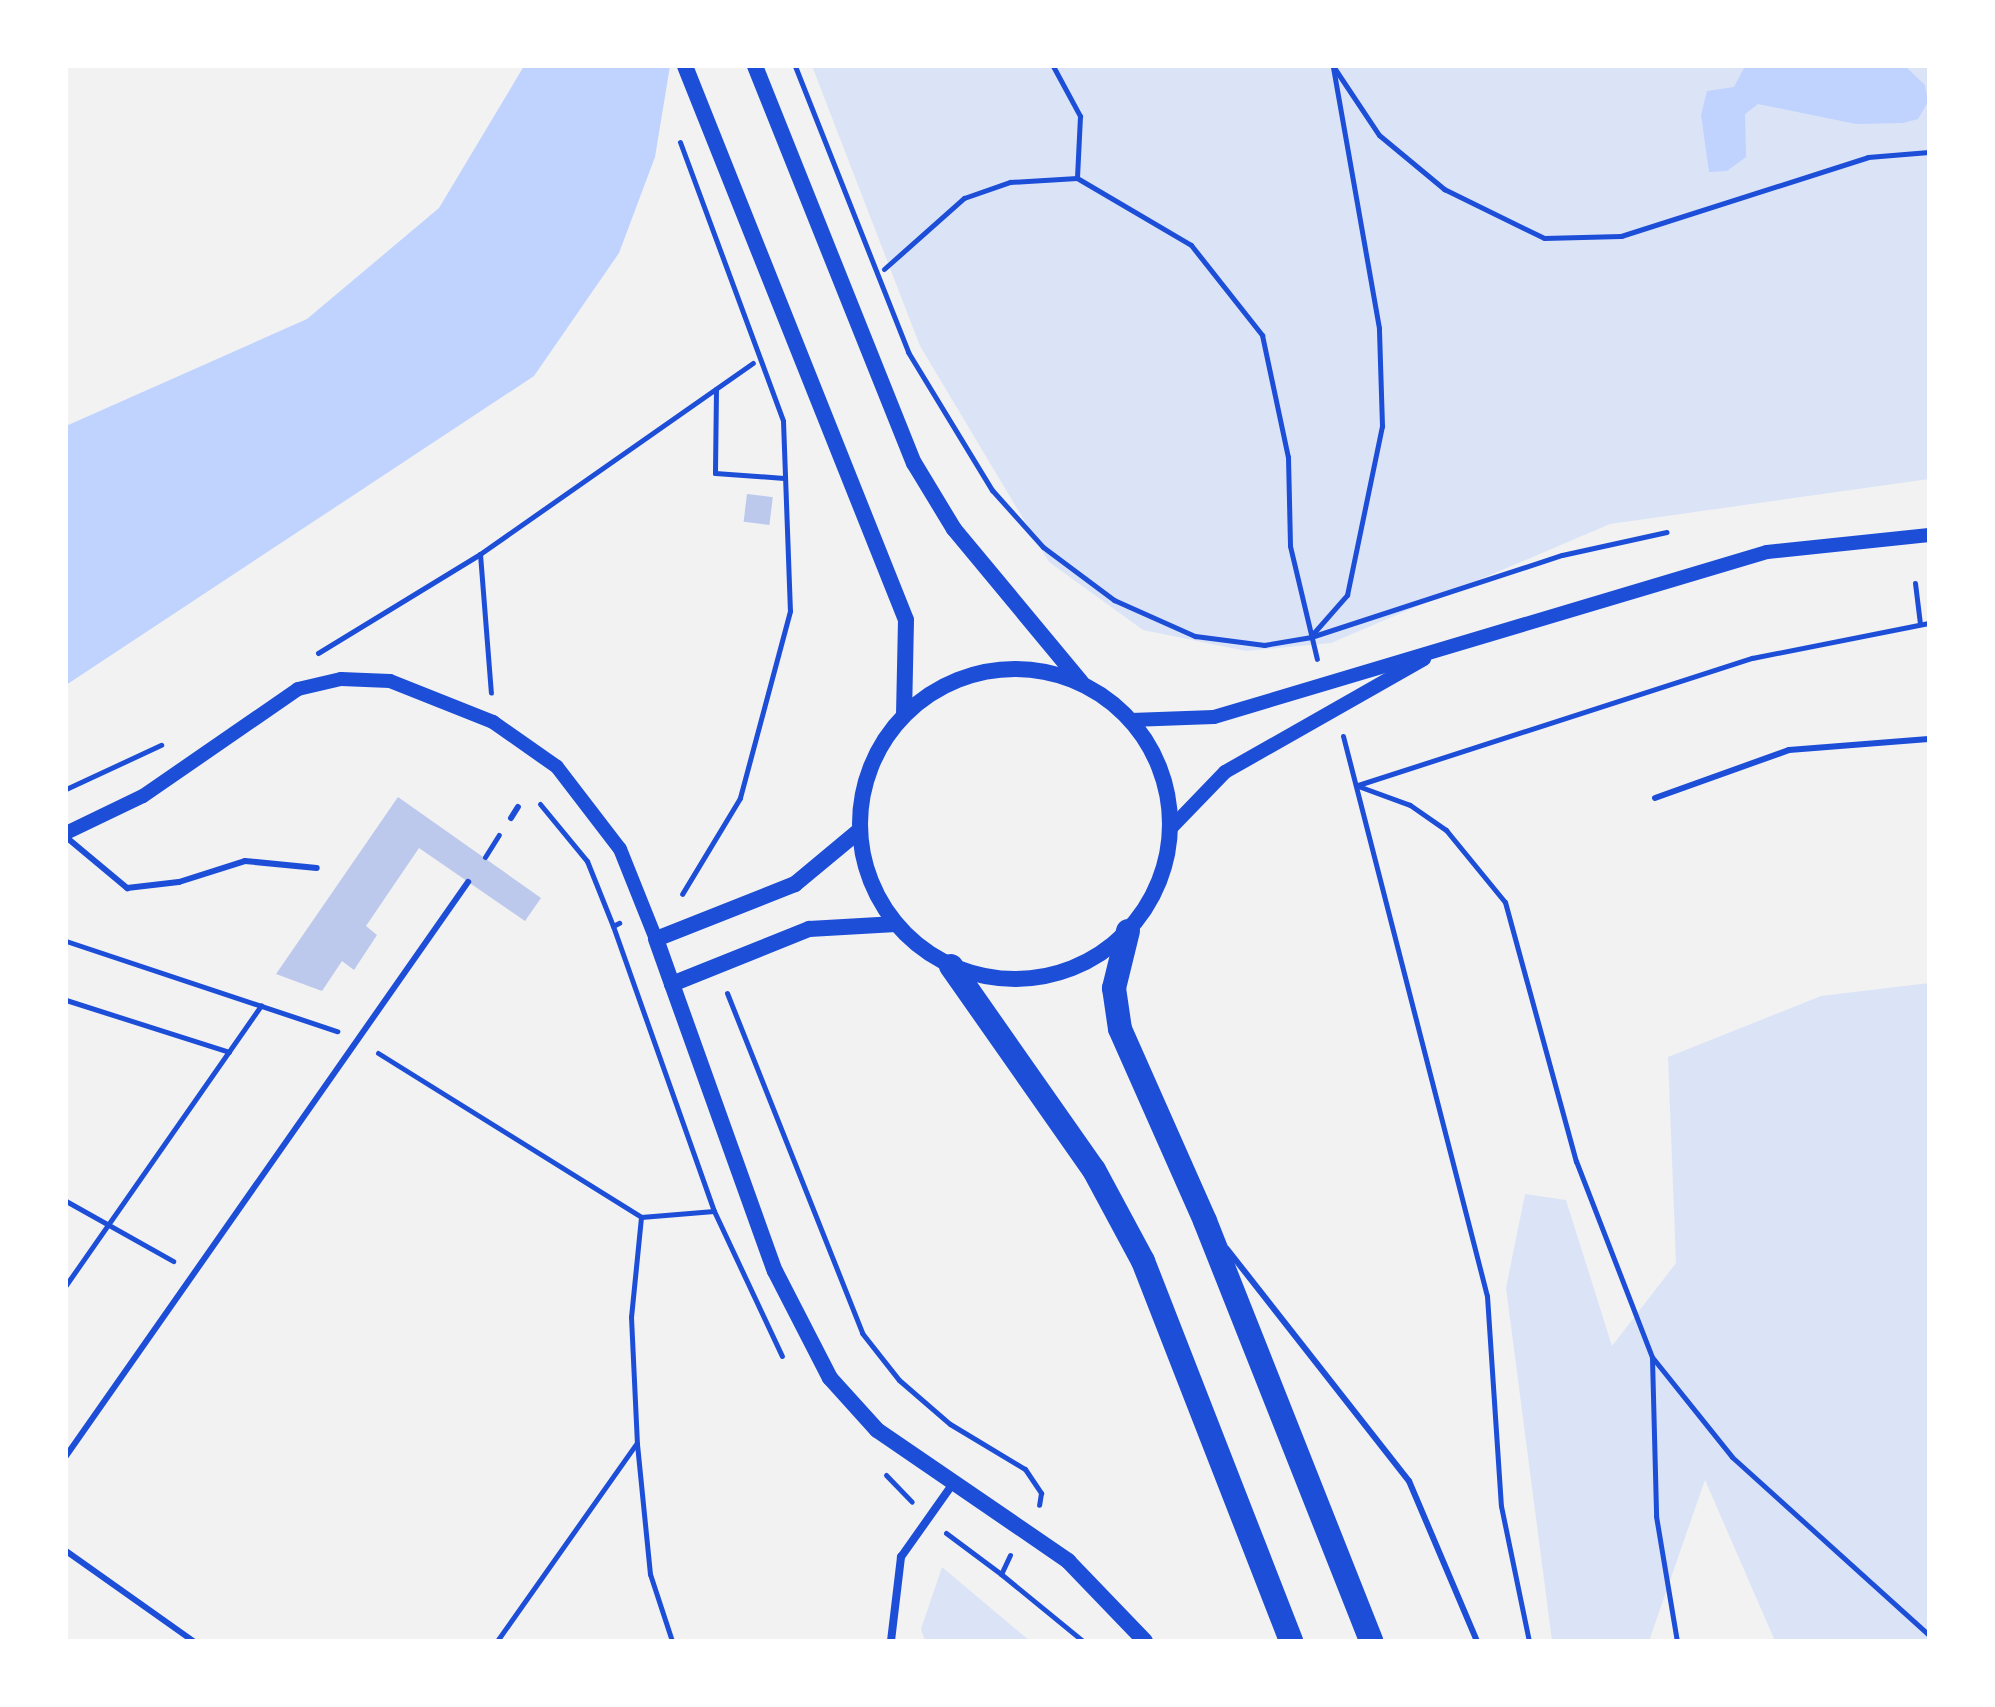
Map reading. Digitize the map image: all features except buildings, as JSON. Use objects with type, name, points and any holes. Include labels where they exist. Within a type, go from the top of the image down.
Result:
[{"type":"highway","points":[[1128,931],[1114,988],[1116,1018],[1205,1221],[1371,1641]]},
{"type":"highway","points":[[951,966],[1094,1170],[1143,1261],[1291,1641]]},
{"type":"main road","points":[[685,66],[906,620],[911,668],[904,715]]},
{"type":"main road","points":[[755,66],[914,463],[954,529],[1082,683],[1131,720],[1161,770],[1171,828],[1151,900],[1128,931],[1099,955],[1052,975],[988,978],[951,966],[896,924],[864,864],[860,830],[870,768],[904,715],[934,691],[994,670],[1046,671],[1082,683]]},
{"type":"main road","points":[[860,830],[795,884],[656,939],[803,1333],[830,1378],[877,1430],[952,1485],[1068,1561],[1145,1641]]},
{"type":"main road","points":[[672,984],[809,929],[896,924]]},
{"type":"street","points":[[1131,720],[1214,717],[1767,552],[1929,535]]},
{"type":"street","points":[[1171,828],[1225,772],[1447,645]]},
{"type":"street","points":[[66,835],[143,796],[298,689],[341,679],[390,681],[493,722],[531,743],[585,799],[620,849],[656,939]]},
{"type":"street","points":[[891,1641],[901,1557],[952,1485]]},
{"type":"lane","points":[[1655,798],[1789,750],[1929,739]]},
{"type":"lane","points":[[511,818],[518,807]]},
{"type":"lane","points":[[66,835],[127,888],[179,882],[245,861],[317,868]]},
{"type":"lane","points":[[66,1456],[359,1042],[468,882]]},
{"type":"lane","points":[[1205,1221],[1409,1481],[1477,1641]]},
{"type":"lane","points":[[66,1551],[193,1641]]},
{"type":"path","points":[[795,66],[908,352],[992,490],[1043,547],[1114,600],[1195,636],[1264,645],[1311,637],[1562,555],[1667,532]]},
{"type":"path","points":[[1053,66],[1080,116],[1077,178]]},
{"type":"path","points":[[1311,637],[1347,595],[1382,426],[1379,328],[1333,66]]},
{"type":"path","points":[[1333,66],[1379,135],[1444,189],[1544,238],[1621,236],[1868,157],[1929,152]]},
{"type":"path","points":[[674,127],[783,421],[790,611],[740,798],[687,891],[700,921]]},
{"type":"path","points":[[884,269],[964,198],[1010,182],[1077,178],[1191,245],[1262,335],[1288,457],[1290,546],[1311,637]]},
{"type":"path","points":[[311,658],[480,554],[753,363]]},
{"type":"path","points":[[716,388],[715,473],[784,478]]},
{"type":"path","points":[[480,554],[493,722]]},
{"type":"path","points":[[1915,583],[1920,624]]},
{"type":"path","points":[[1357,786],[1752,658],[1929,623]]},
{"type":"path","points":[[66,789],[173,738]]},
{"type":"path","points":[[1357,786],[1410,805],[1446,830],[1505,902],[1576,1161],[1652,1357],[1732,1457],[1929,1635]]},
{"type":"path","points":[[1357,786],[1487,1296],[1501,1506],[1529,1641]]},
{"type":"path","points":[[66,941],[261,1005],[359,1042],[641,1217],[714,1211],[587,861],[537,800]]},
{"type":"path","points":[[613,926],[645,913]]},
{"type":"path","points":[[716,965],[862,1333],[899,1380],[950,1424],[1025,1469],[1041,1493],[1001,1574],[1083,1641]]},
{"type":"path","points":[[66,1000],[229,1052]]},
{"type":"path","points":[[66,1285],[261,1005]]},
{"type":"path","points":[[66,1201],[195,1274]]},
{"type":"path","points":[[641,1217],[631,1317],[637,1444],[650,1574],[672,1641]]},
{"type":"path","points":[[1652,1357],[1656,1516],[1677,1641]]},
{"type":"path","points":[[497,1641],[637,1444]]},
{"type":"shaded area","points":[[812,66],[1929,66],[1929,479],[1610,524],[1331,643],[1246,651],[1143,630],[1049,562],[920,346]]},
{"type":"shaded area","points":[[1929,983],[1929,1641],[1775,1641],[1705,1480],[1649,1641],[1552,1641],[1506,1288],[1525,1194],[1566,1200],[1612,1346],[1676,1263],[1668,1057],[1821,996]]},
{"type":"shaded area","points":[[942,1567],[1030,1641],[925,1641],[921,1629]]},
{"type":"water","points":[[524,66],[670,66],[655,157],[619,253],[534,376],[66,685],[66,426],[307,319],[439,208]]},
{"type":"water","points":[[1745,66],[1905,66],[1925,85],[1928,102],[1918,119],[1903,123],[1856,124],[1758,104],[1745,114],[1746,157],[1727,171],[1709,172],[1701,115],[1707,91],[1734,87]]}]
